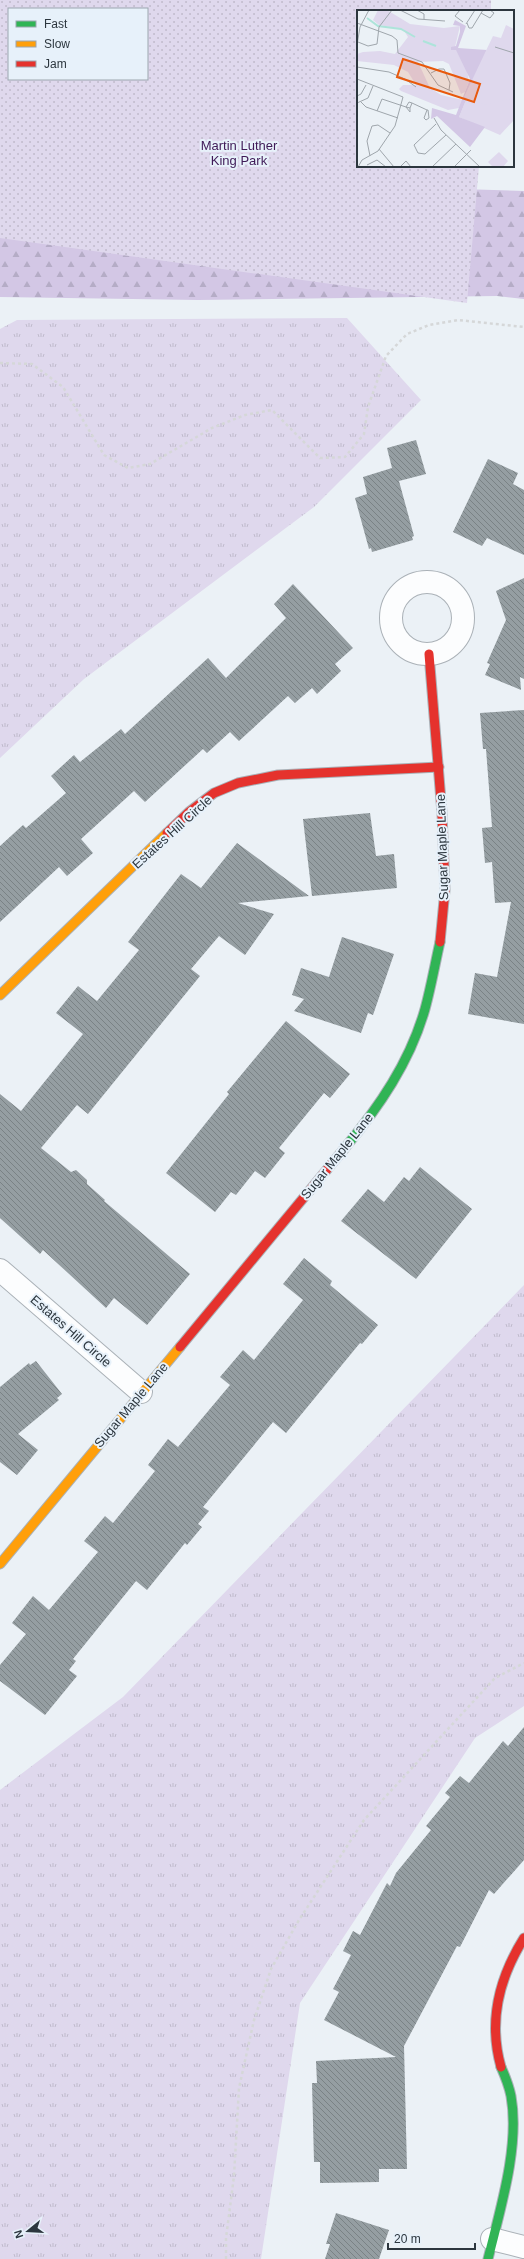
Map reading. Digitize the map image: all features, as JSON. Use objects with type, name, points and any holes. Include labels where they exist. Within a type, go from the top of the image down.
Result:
[{"type":"street","name":"Sugar Maple Lane","points":[[0,1564],[141,1392],[360,1130],[387,1094],[414,1039],[425,1009],[441,936],[445,883],[439,767],[429,654]]},
{"type":"street","name":"Estates Hill Circle","points":[[0,995],[189,812],[214,793],[238,783],[278,775],[439,767]]},
{"type":"street","name":"Estates Hill Circle","points":[[0,1270],[141,1392]]},
{"type":"street","points":[[524,1938],[510,1958],[503,1977],[495,2011],[499,2062],[512,2100],[511,2152],[502,2205],[490,2249],[524,2246]]},
{"type":"path","points":[[0,363],[32,364],[63,387],[104,456],[128,468],[150,464],[212,428],[238,417],[272,410],[320,458],[346,457],[364,434],[368,407],[386,356],[407,334],[429,324],[458,320],[524,327]]},
{"type":"path","points":[[226,2259],[226,2238],[234,2176],[239,2088],[254,2020],[271,1969],[298,1920],[364,1820],[495,1678],[524,1663]]},
{"type":"green space","name":"Martin Luther King Park","points":[[0,0],[491,0],[491,10],[357,10],[357,167],[479,167],[467,303],[0,238]]},
{"type":"green space","points":[[0,129],[329,185],[524,191],[524,299],[497,296],[198,300],[0,297]]},
{"type":"green space","points":[[347,318],[421,400],[314,507],[84,679],[0,758],[0,329],[17,320]]},
{"type":"green space","points":[[524,1285],[524,1706],[475,1738],[300,2003],[261,2259],[0,2259],[0,1790],[123,1697]]},
{"type":"building","points":[[416,440],[426,474],[399,481],[414,536],[412,537],[413,540],[372,552],[371,548],[369,549],[355,498],[367,494],[363,477],[392,468],[387,448]]},
{"type":"building","points":[[488,459],[518,473],[513,484],[524,490],[524,555],[487,538],[482,546],[453,532]]},
{"type":"building","points":[[524,578],[524,679],[520,677],[521,690],[485,675],[490,664],[487,663],[506,620],[496,591]]},
{"type":"building","points":[[293,584],[353,648],[335,664],[341,671],[317,694],[312,688],[295,703],[288,696],[239,741],[230,732],[207,753],[203,749],[145,802],[134,791],[81,839],[93,853],[67,876],[59,867],[0,922],[0,846],[23,825],[26,828],[66,793],[51,776],[74,755],[80,762],[121,729],[125,734],[208,658],[226,678],[286,618],[274,604]]},
{"type":"building","points":[[524,710],[524,1024],[468,1014],[475,973],[497,977],[511,902],[495,903],[492,862],[485,863],[482,828],[492,827],[486,749],[483,749],[480,713]]},
{"type":"building","points":[[370,813],[376,856],[394,854],[397,888],[312,896],[303,819]]},
{"type":"building","points":[[237,843],[309,896],[238,903],[274,914],[245,955],[219,936],[191,969],[200,976],[88,1114],[77,1105],[41,1148],[71,1172],[76,1170],[87,1180],[87,1184],[105,1200],[104,1201],[190,1274],[147,1325],[114,1298],[106,1308],[43,1250],[40,1254],[0,1218],[0,1094],[21,1111],[83,1034],[56,1013],[78,986],[97,1001],[139,950],[128,942],[181,874],[201,888]]},
{"type":"building","points":[[342,937],[394,954],[373,1015],[368,1013],[361,1033],[294,1011],[304,999],[292,995],[301,968],[329,977]]},
{"type":"building","points":[[286,1021],[350,1074],[330,1098],[324,1093],[279,1148],[285,1153],[265,1178],[255,1171],[236,1195],[231,1192],[215,1212],[166,1173],[229,1094],[227,1092]]},
{"type":"building","points":[[420,1167],[472,1209],[416,1279],[341,1221],[368,1189],[384,1202],[404,1177],[409,1181]]},
{"type":"building","points":[[304,1258],[332,1281],[330,1285],[378,1325],[362,1344],[360,1343],[286,1433],[273,1422],[203,1507],[209,1511],[198,1524],[202,1527],[187,1545],[185,1543],[147,1590],[136,1581],[73,1659],[76,1661],[69,1670],[77,1676],[45,1715],[0,1681],[0,1665],[26,1634],[12,1623],[33,1596],[49,1610],[98,1552],[84,1541],[105,1516],[113,1523],[155,1471],[148,1465],[168,1439],[178,1447],[230,1385],[220,1377],[243,1350],[254,1360],[303,1300],[283,1284]]},
{"type":"building","points":[[36,1361],[62,1394],[57,1398],[59,1400],[18,1434],[38,1450],[17,1475],[0,1462],[0,1387],[29,1363],[30,1365]]},
{"type":"building","points":[[524,1727],[524,1860],[494,1894],[489,1890],[460,1947],[457,1946],[404,2046],[407,2169],[379,2169],[379,2182],[320,2183],[320,2162],[314,2162],[312,2083],[317,2083],[316,2061],[396,2057],[324,2020],[339,1992],[333,1989],[351,1955],[343,1951],[353,1931],[360,1935],[387,1883],[390,1886],[396,1873],[431,1830],[426,1826],[450,1797],[445,1793],[460,1776],[469,1783],[503,1741],[508,1746]]},
{"type":"building","points":[[336,2213],[389,2230],[379,2259],[325,2259],[330,2244],[326,2244]]},
{"type":"traffic: fast","points":[[344,1149],[381,1100],[402,1066],[411,1047],[419,1029],[425,1009],[440,942]]},
{"type":"traffic: fast","points":[[488,2259],[503,2199],[511,2157],[513,2136],[511,2096],[501,2067]]},
{"type":"traffic: slow","points":[[0,995],[167,833]]},
{"type":"traffic: slow","points":[[0,1564],[180,1347]]},
{"type":"traffic: jam","points":[[429,654],[442,813],[445,890],[440,942]]},
{"type":"traffic: jam","points":[[167,833],[189,812],[214,793],[238,783],[278,775],[439,767]]},
{"type":"traffic: jam","points":[[180,1347],[344,1149]]},
{"type":"traffic: jam","points":[[501,2067],[497,2050],[496,2033],[498,2000],[508,1969],[524,1938]]}]
